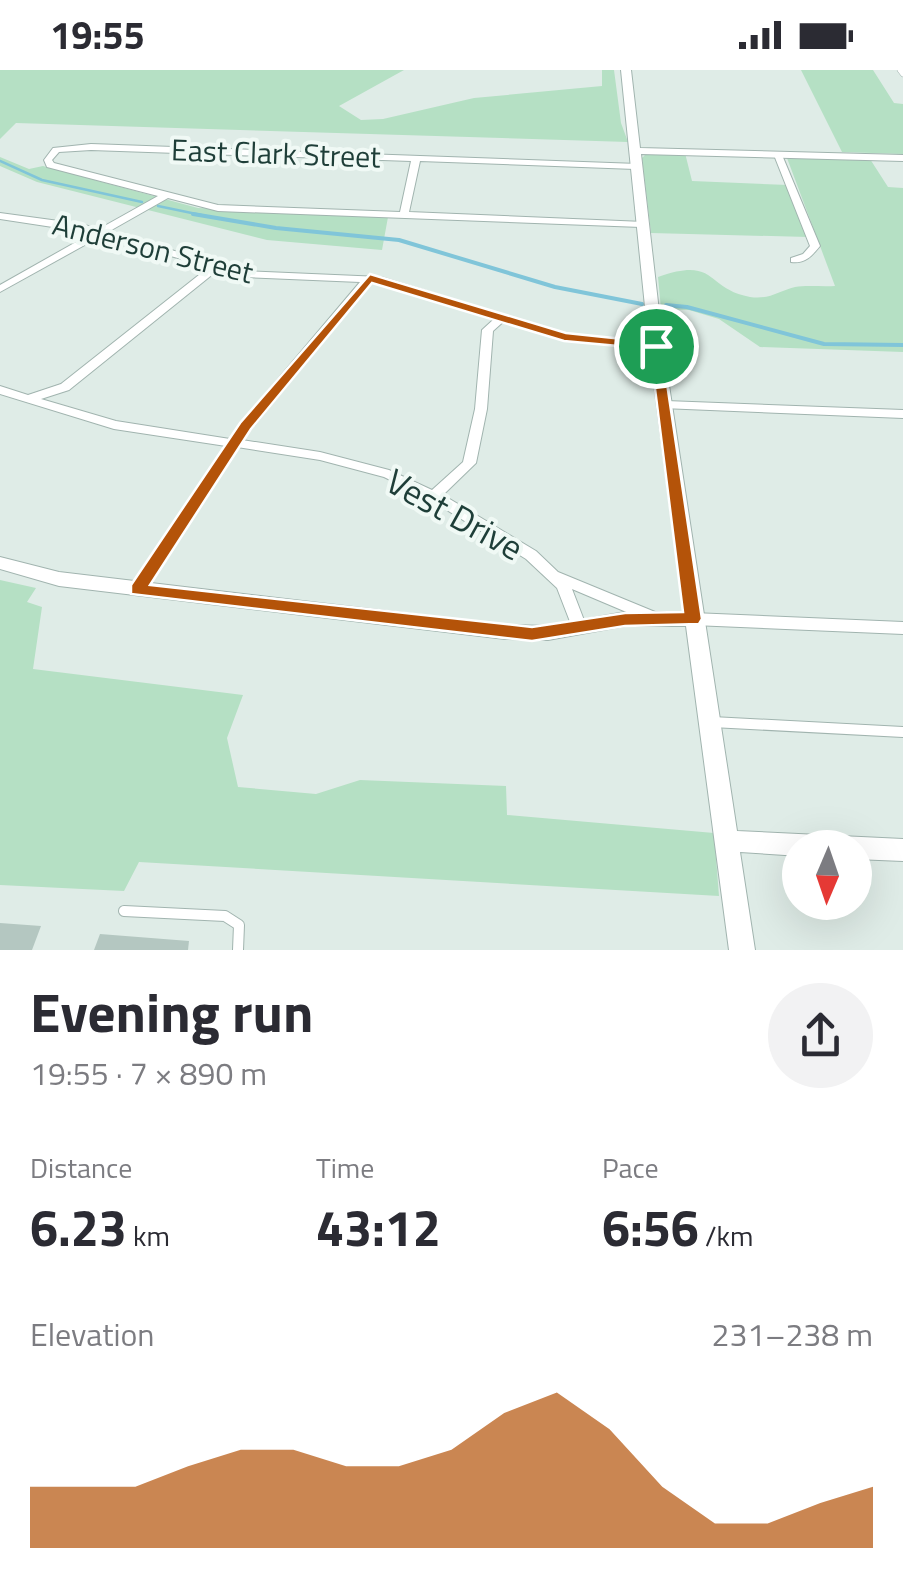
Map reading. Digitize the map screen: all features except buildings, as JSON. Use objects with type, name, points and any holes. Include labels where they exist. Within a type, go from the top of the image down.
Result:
[{"type":"street","points":[[626,70],[656,346],[742,950]]},
{"type":"street","name":"East Clark Street","points":[[166,196],[50,165],[49,156],[65,148],[90,147],[416,158],[903,158]]},
{"type":"street","points":[[778,155],[816,246],[807,256],[795,260]]},
{"type":"street","points":[[404,216],[416,158]]},
{"type":"street","points":[[0,289],[166,196],[232,209],[641,224]]},
{"type":"street","name":"Anderson Street","points":[[0,216],[48,220],[101,232],[215,267],[259,275],[370,278],[500,318],[596,342],[656,346]]},
{"type":"street","points":[[26,399],[64,387],[215,267]]},
{"type":"street","points":[[138,590],[274,390],[370,278]]},
{"type":"street","points":[[434,496],[469,463],[481,409],[488,330],[500,318]]},
{"type":"street","points":[[60,410],[64,387]]},
{"type":"street","name":"Vest Drive","points":[[0,390],[114,425],[364,466],[434,496],[531,555],[563,585],[579,628]]},
{"type":"street","points":[[666,405],[903,414]]},
{"type":"street","points":[[0,562],[59,579],[138,590],[505,632],[548,633],[656,618],[903,628]]},
{"type":"street","points":[[554,576],[656,618]]},
{"type":"street","points":[[727,842],[782,845]]},
{"type":"street","points":[[872,849],[903,850]]},
{"type":"lane","points":[[708,722],[903,732]]},
{"type":"lane","points":[[124,911],[225,916],[239,925],[238,950]]},
{"type":"green space","points":[[0,70],[404,70],[339,106],[361,120],[383,119],[474,98],[602,86],[602,70],[614,70],[621,123],[628,142],[16,123],[0,139]]},
{"type":"green space","points":[[801,70],[873,70],[894,103],[903,104],[903,154],[842,152]]},
{"type":"green space","points":[[685,153],[692,181],[788,185],[808,237],[651,233],[642,158],[646,154]]},
{"type":"green space","points":[[0,157],[29,169],[43,166],[198,208],[388,217],[382,250],[267,240],[37,182],[0,166]]},
{"type":"green space","points":[[787,158],[870,159],[888,187],[903,188],[903,352],[760,347],[719,319],[689,310],[661,309],[658,277],[691,270],[710,276],[736,293],[757,298],[795,287],[835,286]]},
{"type":"green space","points":[[0,580],[36,588],[27,602],[42,607],[33,669],[243,695],[227,738],[238,787],[316,794],[360,780],[506,786],[507,815],[714,833],[719,896],[139,862],[124,891],[0,885]]},
{"type":"waterway","points":[[0,161],[42,180],[142,202]]},
{"type":"waterway","points":[[158,206],[206,216]]},
{"type":"waterway","points":[[193,214],[276,228],[399,240],[555,287],[642,304]]},
{"type":"waterway","points":[[666,305],[687,307],[824,344],[903,345]]},
{"type":"route","points":[[370,278],[542,332],[596,342],[656,346],[693,619],[625,620],[532,634],[138,590],[245,426],[370,278]]}]
